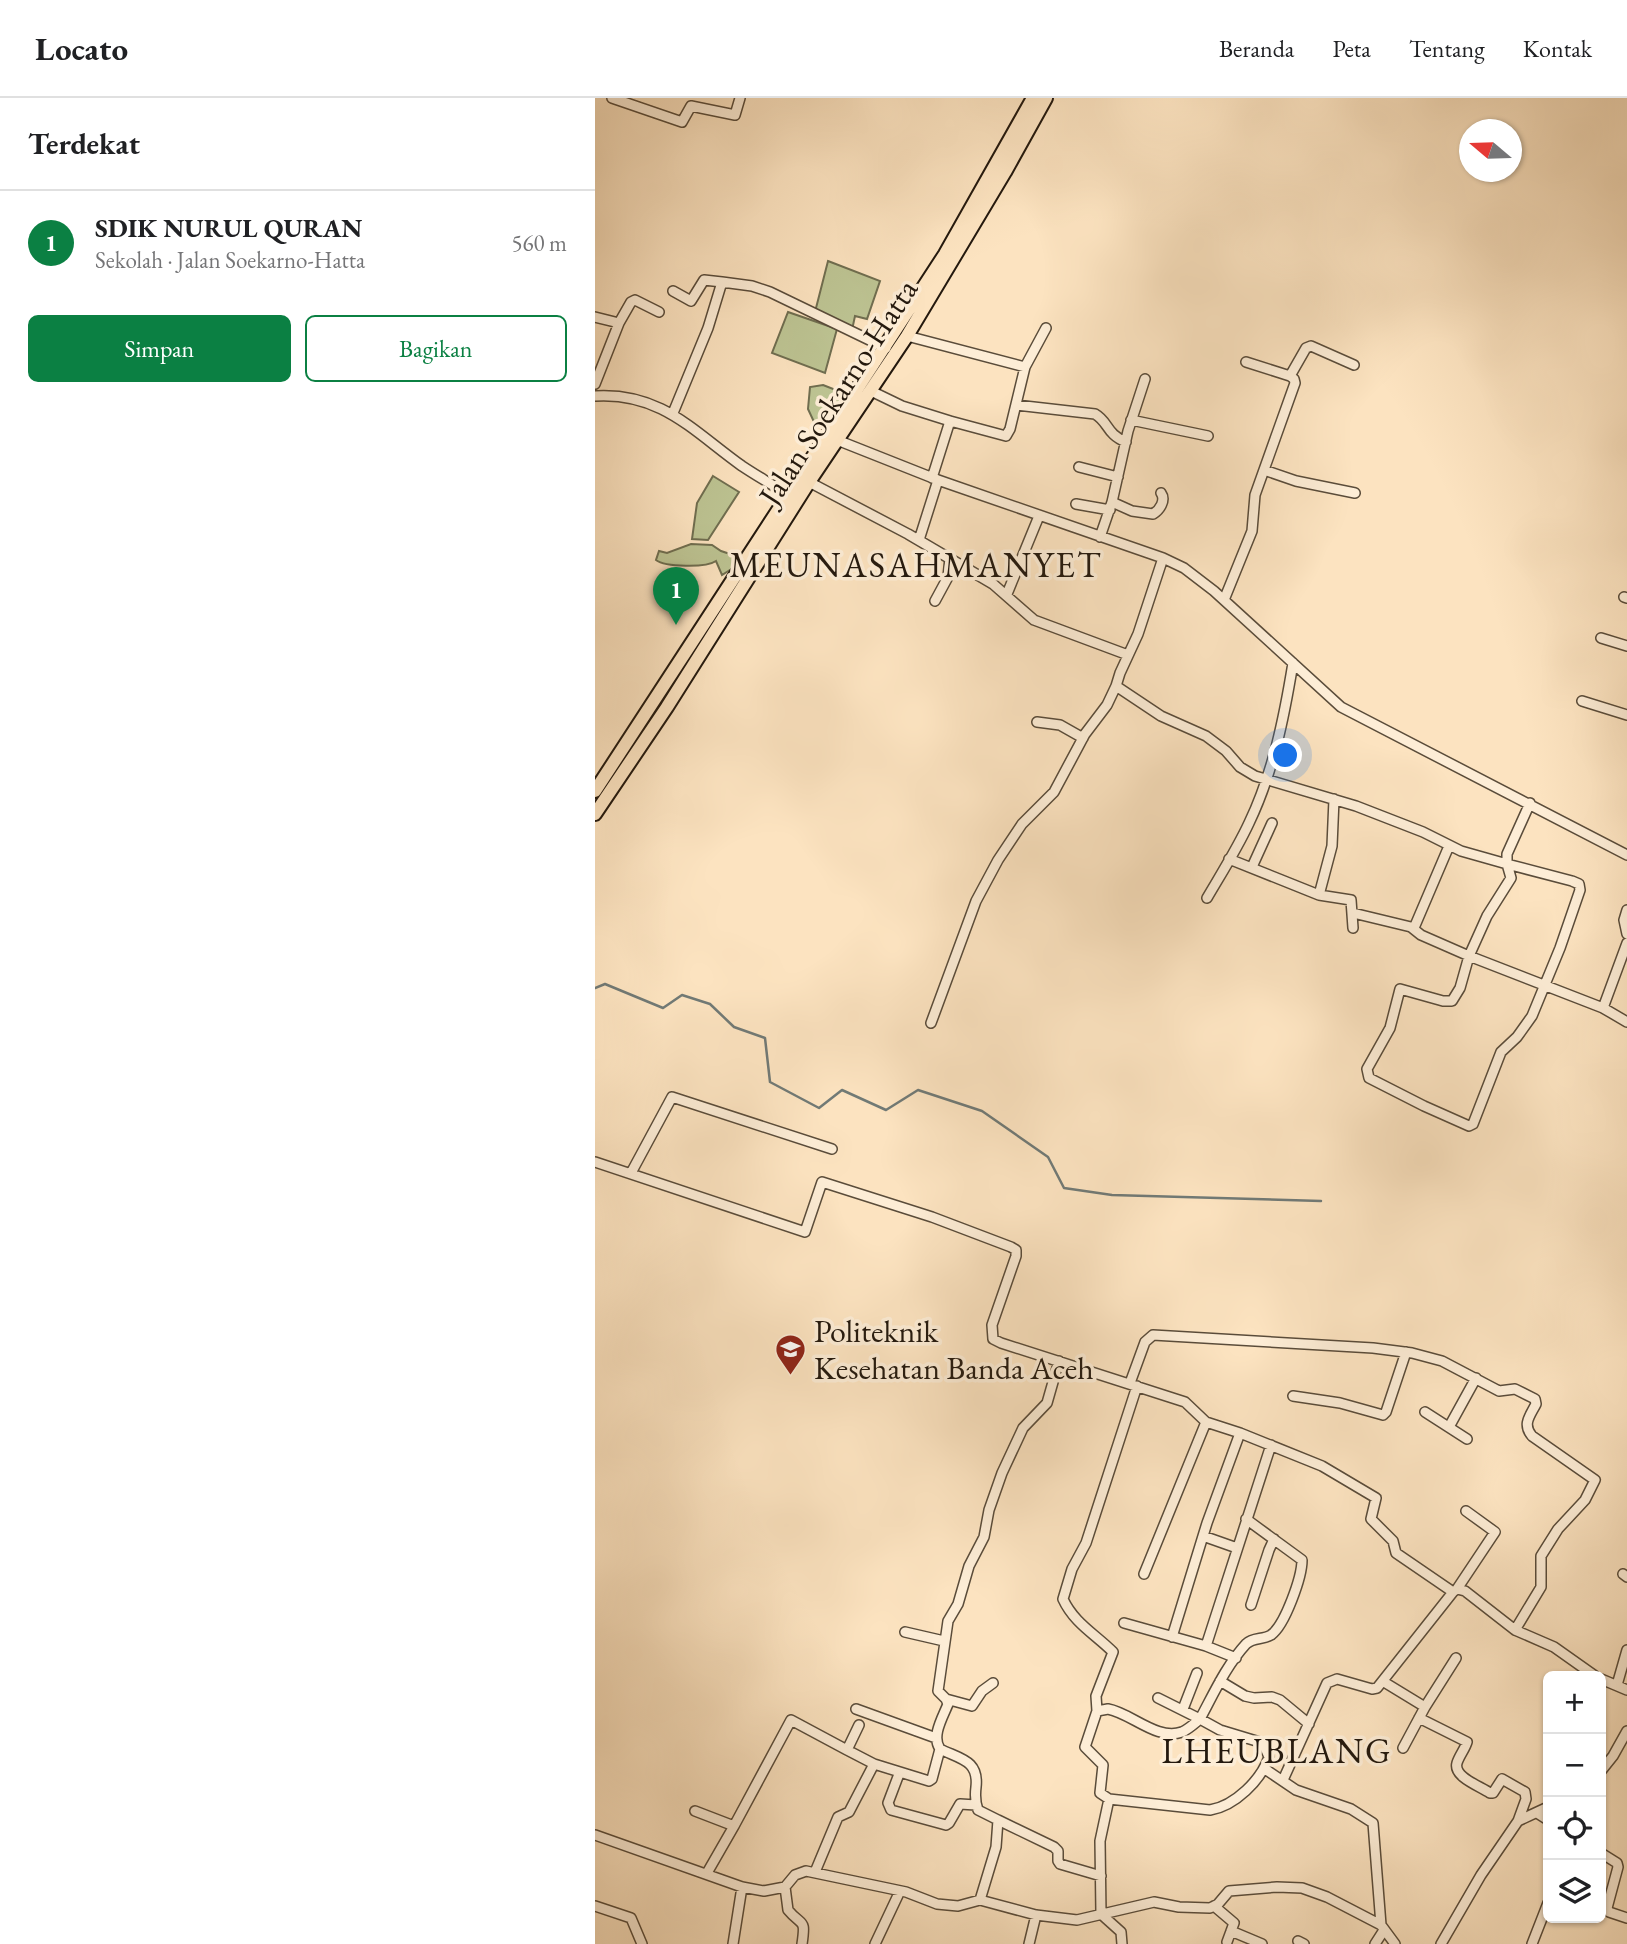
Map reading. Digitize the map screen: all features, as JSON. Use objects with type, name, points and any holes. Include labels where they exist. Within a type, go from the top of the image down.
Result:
[{"type":"highway","name":"Jalan Soekarno-Hatta","points":[[595,814],[788,495],[826,448],[838,440],[907,336],[999,183],[1037,103]]},
{"type":"highway","name":"Jalan Soekarno-Hatta","points":[[595,791],[683,669],[810,482],[826,448],[1037,103]]},
{"type":"street","points":[[612,98],[682,122],[691,106],[735,115],[740,98]]},
{"type":"street","points":[[673,291],[691,302],[703,279],[752,286],[770,292],[886,348]]},
{"type":"street","points":[[673,413],[708,328],[722,282]]},
{"type":"street","points":[[595,384],[619,323],[631,302],[635,300],[659,312]]},
{"type":"street","points":[[595,317],[619,323]]},
{"type":"street","points":[[871,391],[902,406],[1006,436],[1025,367],[1046,328]]},
{"type":"street","points":[[907,336],[1025,367]]},
{"type":"street","points":[[1290,376],[1306,348],[1311,346],[1354,365]]},
{"type":"street","points":[[1224,600],[1252,531],[1254,500],[1295,383],[1290,376],[1246,362]]},
{"type":"street","points":[[1100,537],[1111,506],[1131,420],[1145,379]]},
{"type":"street","points":[[595,396],[614,395],[658,406],[673,413],[744,467],[788,495]]},
{"type":"street","points":[[1016,405],[1095,414],[1101,418],[1112,435],[1126,442]]},
{"type":"street","points":[[1131,420],[1208,436]]},
{"type":"street","points":[[919,540],[950,421]]},
{"type":"street","points":[[838,440],[936,482],[1184,568],[1224,600],[1315,686],[1353,715],[1627,855]]},
{"type":"street","points":[[1079,467],[1118,477]]},
{"type":"street","points":[[1264,470],[1296,481],[1355,492]]},
{"type":"street","points":[[810,482],[950,558],[1007,594],[1034,620],[1128,655]]},
{"type":"street","points":[[1076,504],[1111,506],[1147,515],[1153,514],[1162,503],[1161,493]]},
{"type":"street","points":[[1007,594],[1038,519]]},
{"type":"street","points":[[935,601],[948,577],[950,558]]},
{"type":"street","points":[[931,1023],[976,901],[998,860],[1022,824],[1054,792],[1083,738],[1107,705],[1138,634],[1161,561]]},
{"type":"street","points":[[1601,638],[1627,646]]},
{"type":"street","points":[[1207,898],[1248,825],[1266,780],[1283,722],[1293,663]]},
{"type":"street","points":[[1116,686],[1161,716],[1206,736],[1227,751],[1247,772],[1334,799],[1423,832],[1448,846],[1507,864],[1572,881],[1580,887],[1560,948],[1532,1016],[1517,1037],[1501,1052],[1473,1124],[1469,1126],[1424,1107],[1369,1078],[1369,1062],[1390,1028],[1398,990],[1452,1001],[1461,988],[1469,956],[1487,916],[1509,883],[1511,874],[1507,864],[1507,854],[1528,806]]},
{"type":"street","points":[[1582,701],[1627,715]]},
{"type":"street","points":[[1037,722],[1061,725],[1083,738]]},
{"type":"street","points":[[1319,895],[1332,846],[1334,799]]},
{"type":"street","points":[[1252,867],[1272,823]]},
{"type":"street","points":[[1414,928],[1448,846]]},
{"type":"street","points":[[1229,859],[1319,895],[1351,900],[1353,928]]},
{"type":"street","points":[[1627,910],[1624,920],[1627,934]]},
{"type":"street","points":[[1353,913],[1414,928],[1421,935],[1603,1008],[1627,1022]]},
{"type":"street","points":[[1603,1008],[1627,943]]},
{"type":"street","points":[[631,1173],[672,1097],[832,1149]]},
{"type":"street","points":[[595,1162],[805,1232],[823,1182],[932,1217],[1011,1247],[1016,1250],[1016,1256],[992,1325],[993,1339],[1185,1402],[1206,1422],[1322,1466],[1376,1498],[1370,1517],[1393,1541],[1396,1553],[1455,1591],[1465,1591],[1515,1630],[1554,1647],[1588,1671]]},
{"type":"street","points":[[1158,1698],[1220,1730],[1263,1743],[1269,1754],[1265,1769],[1231,1804],[1220,1808],[1197,1809],[1109,1799],[1100,1793],[1103,1765],[1085,1748],[1097,1711],[1096,1696],[1113,1652],[1087,1632],[1069,1611],[1063,1599],[1072,1569],[1086,1543],[1095,1517],[1145,1342],[1153,1335],[1406,1352],[1442,1361],[1499,1391],[1515,1389],[1535,1399],[1536,1404],[1526,1424],[1527,1430],[1590,1474],[1594,1480],[1585,1500],[1558,1529],[1541,1556],[1541,1587],[1515,1630]]},
{"type":"street","points":[[1293,1395],[1340,1403],[1383,1415],[1406,1352]]},
{"type":"street","points":[[707,1873],[791,1720],[874,1764],[899,1774],[929,1781],[932,1779],[940,1749],[936,1738],[948,1704],[938,1691],[949,1621],[961,1595],[965,1575],[984,1537],[989,1510],[1002,1472],[1023,1428],[1047,1403],[1059,1361]]},
{"type":"street","points":[[1449,1427],[1476,1378]]},
{"type":"street","points":[[1425,1412],[1467,1439]]},
{"type":"street","points":[[1144,1574],[1206,1422]]},
{"type":"street","points":[[1172,1637],[1203,1536],[1240,1433]]},
{"type":"street","points":[[1206,1646],[1271,1445]]},
{"type":"street","points":[[1283,1780],[1330,1680],[1337,1679],[1372,1689],[1384,1682],[1455,1591],[1495,1532],[1466,1511]]},
{"type":"street","points":[[1097,1711],[1113,1710],[1162,1731],[1176,1733],[1185,1730],[1201,1719],[1220,1681],[1248,1642],[1266,1638],[1276,1630],[1282,1622],[1296,1585],[1302,1560],[1246,1519]]},
{"type":"street","points":[[1203,1536],[1237,1548]]},
{"type":"street","points":[[1251,1605],[1274,1539]]},
{"type":"street","points":[[1124,1623],[1206,1646],[1236,1658]]},
{"type":"street","points":[[905,1632],[944,1641]]},
{"type":"street","points":[[1617,1685],[1627,1650]]},
{"type":"street","points":[[1402,1748],[1456,1658]]},
{"type":"street","points":[[1183,1709],[1197,1673]]},
{"type":"street","points":[[1220,1681],[1245,1696],[1280,1700],[1309,1724]]},
{"type":"street","points":[[1606,1681],[1627,1690]]},
{"type":"street","points":[[1384,1682],[1425,1707]]},
{"type":"street","points":[[946,1699],[972,1706],[982,1691],[993,1683]]},
{"type":"street","points":[[856,1709],[936,1738]]},
{"type":"street","points":[[1419,1718],[1467,1742],[1457,1762],[1459,1774],[1490,1793],[1493,1793],[1502,1779],[1525,1792],[1527,1817]]},
{"type":"street","points":[[846,1750],[859,1726]]},
{"type":"street","points":[[1606,1765],[1627,1731]]},
{"type":"street","points":[[940,1749],[967,1762],[978,1772],[978,1810],[1054,1847],[1058,1851],[1060,1864],[1101,1877]]},
{"type":"street","points":[[815,1872],[838,1817],[849,1812],[874,1764]]},
{"type":"street","points":[[1265,1769],[1296,1790],[1351,1809],[1373,1823],[1383,1928],[1375,1944]]},
{"type":"street","points":[[899,1774],[888,1804],[891,1810],[946,1825],[950,1823],[960,1804],[976,1805]]},
{"type":"street","points":[[1109,1799],[1100,1841],[1101,1914],[1121,1932],[1122,1944]]},
{"type":"street","points":[[1441,1944],[1475,1885],[1527,1817],[1543,1809]]},
{"type":"street","points":[[695,1811],[734,1826]]},
{"type":"street","points":[[1527,1817],[1543,1819]]},
{"type":"street","points":[[980,1900],[996,1847],[998,1820]]},
{"type":"street","points":[[595,1835],[742,1887],[764,1891],[785,1887],[800,1872],[815,1872],[900,1891],[947,1906],[980,1900],[1036,1916],[1077,1920],[1154,1902],[1179,1907],[1210,1908],[1229,1891],[1289,1886],[1327,1897],[1383,1928],[1395,1944]]},
{"type":"street","points":[[1606,1856],[1617,1863],[1618,1867],[1607,1908],[1609,1912],[1627,1918]]},
{"type":"street","points":[[733,1944],[742,1887]]},
{"type":"street","points":[[785,1887],[788,1910],[802,1921],[804,1927],[803,1944]]},
{"type":"street","points":[[875,1944],[900,1891]]},
{"type":"street","points":[[595,1906],[631,1918],[642,1944]]},
{"type":"street","points":[[1214,1906],[1234,1923],[1227,1942]]},
{"type":"street","points":[[1029,1944],[1036,1916]]},
{"type":"street","points":[[1532,1944],[1543,1916]]},
{"type":"street","points":[[1231,1931],[1262,1944]]},
{"type":"green space","points":[[828,261],[880,281],[867,319],[855,316],[852,330],[815,312]]},
{"type":"green space","points":[[788,312],[837,329],[825,373],[772,353]]},
{"type":"green space","points":[[823,385],[841,392],[844,398],[829,420],[814,422],[808,409],[810,387]]},
{"type":"green space","points":[[713,476],[739,492],[708,540],[692,539],[697,503]]},
{"type":"green space","points":[[691,544],[712,545],[733,555],[733,568],[722,575],[716,561],[686,566],[656,560],[659,551],[667,553]]},
{"type":"waterway","points":[[595,988],[605,984],[663,1008],[682,995],[710,1004],[734,1027],[765,1038],[770,1082],[819,1108],[842,1090],[886,1110],[918,1090],[982,1111],[1048,1157],[1064,1188],[1112,1195],[1321,1201]]},
{"type":"place","name":"SDIK NURUL QURAN","points":[[676,625]]},
{"type":"place","name":"Politeknik Kesehatan Banda Aceh","points":[[791,1376]]},
{"type":"district","name":"MEUNASAHMANYET","points":[[916,564]]},
{"type":"district","name":"LHEUBLANG","points":[[1277,1750]]}]
